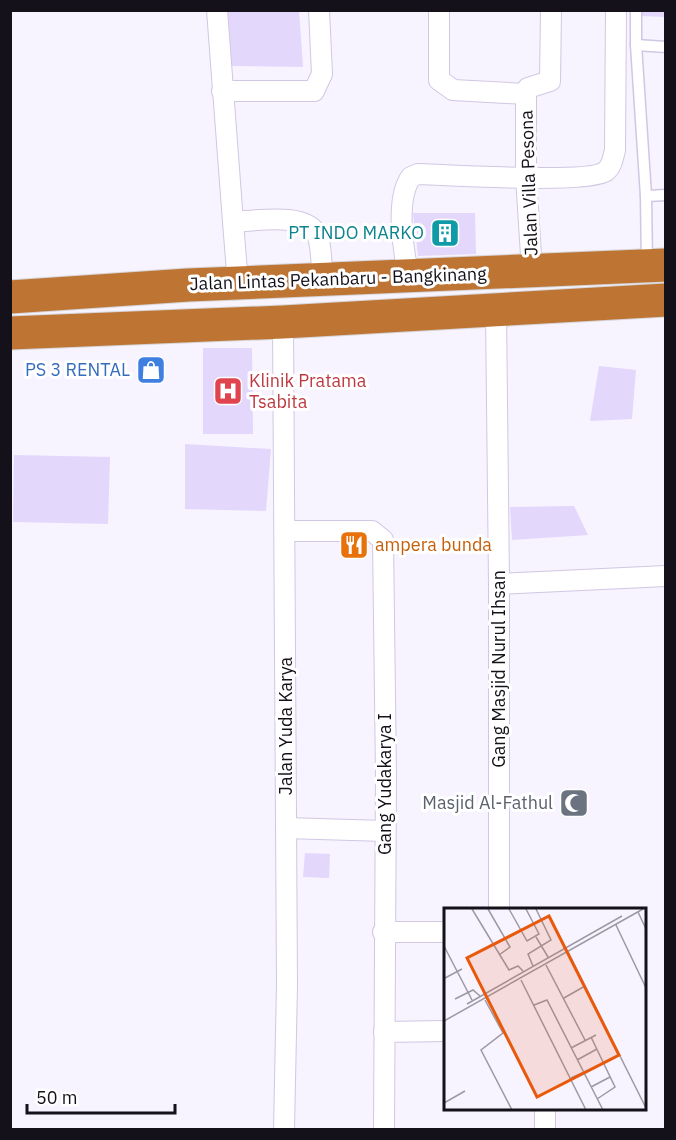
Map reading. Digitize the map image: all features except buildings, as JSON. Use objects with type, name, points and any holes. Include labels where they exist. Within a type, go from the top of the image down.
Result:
[{"type":"highway","name":"Jalan Lintas Pekanbaru - Bangkinang","points":[[10,297],[323,279],[656,265]]},
{"type":"highway","points":[[10,333],[283,322],[666,300]]},
{"type":"street","points":[[217,10],[238,284]]},
{"type":"street","points":[[222,91],[314,91],[322,74],[319,10]]},
{"type":"street","name":"Jalan Villa Pesona","points":[[439,10],[439,80],[453,90],[526,94]]},
{"type":"street","name":"Jalan Villa Pesona","points":[[532,272],[526,177],[526,94],[528,88],[550,81],[551,10]]},
{"type":"street","points":[[409,276],[404,252],[403,195],[411,177],[418,174],[594,176],[605,172],[612,164],[615,150],[616,10]]},
{"type":"street","points":[[233,222],[287,219],[306,224],[317,235],[323,279]]},
{"type":"street","name":"Gang Masjid Nurul Ihsan","points":[[496,311],[499,908]]},
{"type":"street","name":"Jalan Yuda Karya","points":[[283,322],[286,828],[284,1130]]},
{"type":"street","name":"Gang Yudakarya I","points":[[285,531],[372,531],[383,540],[384,1130]]},
{"type":"street","points":[[499,584],[666,576]]},
{"type":"street","points":[[286,828],[385,831]]},
{"type":"street","points":[[383,932],[444,932]]},
{"type":"street","points":[[384,1032],[444,1031]]},
{"type":"street","points":[[545,1110],[545,1130]]},
{"type":"lane","points":[[636,10],[636,45],[646,196],[656,265]]},
{"type":"lane","points":[[636,45],[666,47]]},
{"type":"lane","points":[[646,196],[666,195]]},
{"type":"place","name":"PT INDO MARKO","points":[[445,233]]},
{"type":"place","name":"PS 3 RENTAL","points":[[151,370]]},
{"type":"place","name":"Klinik Pratama Tsabita","points":[[228,391]]},
{"type":"place","name":"ampera bunda","points":[[354,545]]},
{"type":"place","name":"Masjid Al-Fathul","points":[[574,803]]}]
